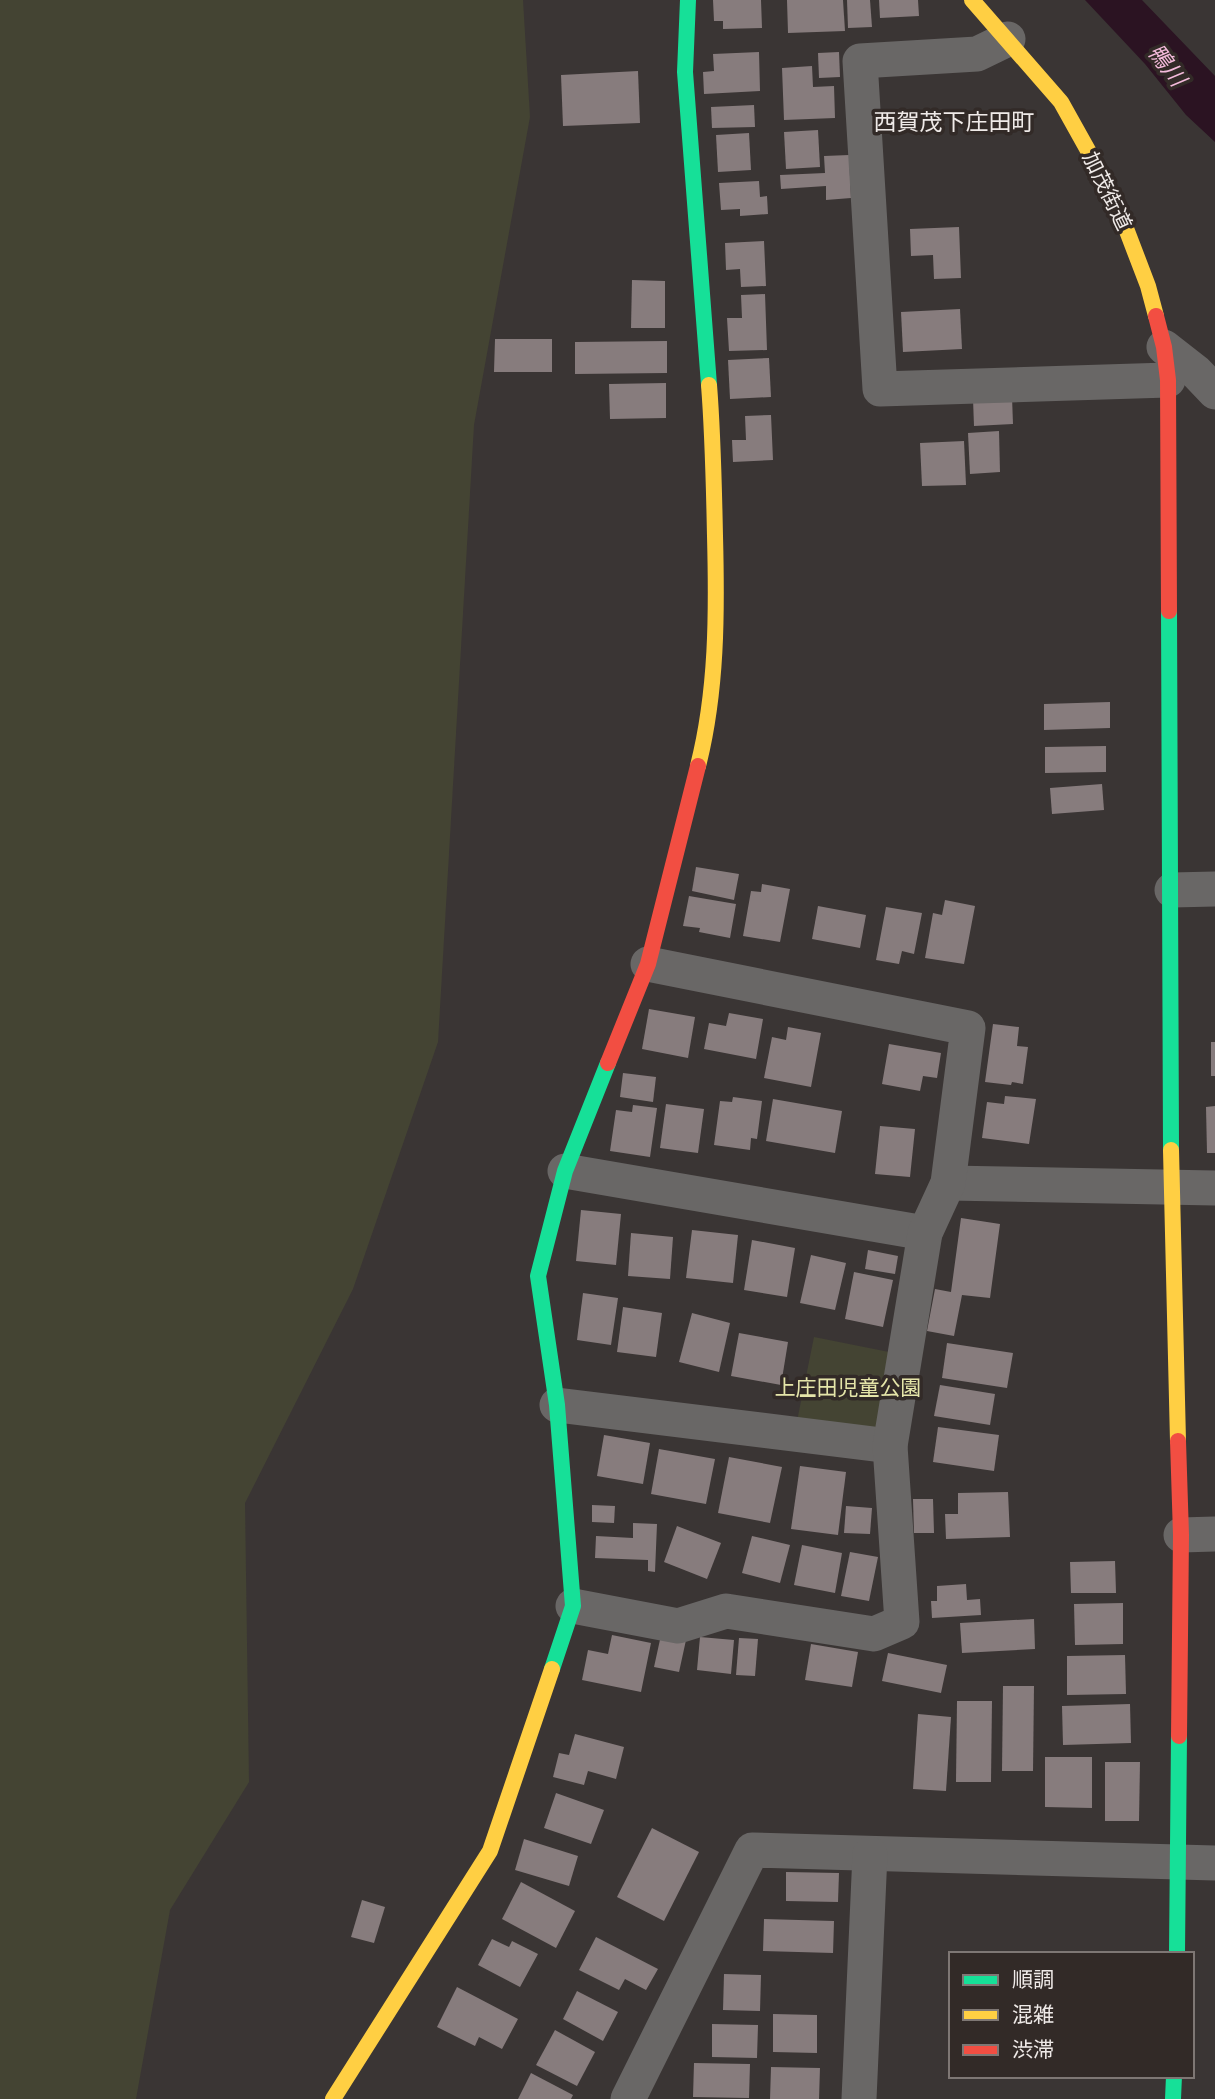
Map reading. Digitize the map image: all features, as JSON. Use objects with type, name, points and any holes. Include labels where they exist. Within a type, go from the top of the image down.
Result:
[{"type":"street","points":[[334,2099],[490,1851],[573,1606],[557,1405],[538,1276],[565,1171],[648,964],[706,733],[717,621],[713,440],[685,72],[688,0]]},
{"type":"street","name":"加茂街道","points":[[972,0],[1061,102],[1114,197],[1148,286],[1166,364],[1172,890],[1171,1189],[1181,1535],[1177,1952]]},
{"type":"street","points":[[1008,39],[977,54],[860,61],[880,389],[1166,364],[1196,372],[1215,392]]},
{"type":"street","points":[[1172,890],[1215,889]]},
{"type":"street","points":[[573,1606],[678,1626],[726,1611],[874,1634],[902,1622],[890,1446],[925,1233],[948,1183],[968,1028],[648,964]]},
{"type":"street","points":[[565,1171],[925,1233]]},
{"type":"street","points":[[948,1183],[1215,1188]]},
{"type":"street","points":[[557,1405],[890,1446]]},
{"type":"street","points":[[1181,1535],[1215,1534]]},
{"type":"street","points":[[628,2099],[752,1850],[1215,1863]]},
{"type":"street","points":[[859,2099],[870,1854]]},
{"type":"street","points":[[1174,2078],[1174,2099]]},
{"type":"green space","points":[[0,0],[523,0],[530,117],[474,425],[438,1042],[353,1289],[245,1503],[249,1782],[170,1910],[136,2099],[0,2099]]},
{"type":"green space","name":"上庄田児童公園","points":[[814,1337],[899,1354],[883,1429],[796,1426]]},
{"type":"water","name":"鴨川","points":[[1085,0],[1142,0],[1215,76],[1215,142],[1186,115],[1145,64]]},
{"type":"building","points":[[713,0],[761,0],[762,28],[723,29],[723,21],[714,21]]},
{"type":"building","points":[[787,0],[843,0],[845,31],[788,33]]},
{"type":"building","points":[[847,0],[870,0],[872,27],[848,28]]},
{"type":"building","points":[[879,0],[918,0],[919,16],[880,18]]},
{"type":"building","points":[[759,52],[760,91],[704,94],[703,72],[714,71],[713,54]]},
{"type":"building","points":[[839,52],[840,77],[819,78],[818,53]]},
{"type":"building","points":[[812,66],[813,87],[834,86],[835,118],[784,120],[782,68]]},
{"type":"building","points":[[638,71],[640,123],[563,126],[561,75]]},
{"type":"building","points":[[754,105],[755,127],[712,128],[711,107]]},
{"type":"building","points":[[818,130],[820,167],[786,169],[784,132]]},
{"type":"building","points":[[749,133],[751,170],[718,172],[716,135]]},
{"type":"building","points":[[849,155],[851,198],[826,200],[826,186],[781,189],[780,175],[825,173],[824,156]]},
{"type":"building","points":[[759,181],[760,197],[767,196],[768,214],[740,216],[740,209],[721,210],[719,183]]},
{"type":"building","points":[[959,227],[961,278],[934,279],[933,255],[911,256],[910,229]]},
{"type":"building","points":[[764,241],[766,286],[741,287],[740,269],[726,270],[725,243]]},
{"type":"building","points":[[632,280],[665,281],[665,328],[631,328]]},
{"type":"building","points":[[765,294],[767,350],[729,351],[727,318],[742,318],[741,295]]},
{"type":"building","points":[[960,309],[962,349],[903,352],[901,312]]},
{"type":"building","points":[[495,339],[552,339],[552,372],[494,372]]},
{"type":"building","points":[[667,341],[667,373],[575,374],[575,342]]},
{"type":"building","points":[[769,358],[771,397],[730,399],[728,360]]},
{"type":"building","points":[[666,383],[666,418],[610,419],[609,384]]},
{"type":"building","points":[[1012,397],[1013,424],[974,426],[973,399]]},
{"type":"building","points":[[771,415],[773,460],[733,462],[732,440],[746,440],[745,416]]},
{"type":"building","points":[[999,431],[1000,472],[970,474],[968,433]]},
{"type":"building","points":[[964,441],[966,485],[922,486],[920,443]]},
{"type":"building","points":[[1110,702],[1110,728],[1044,730],[1044,704]]},
{"type":"building","points":[[1106,746],[1106,772],[1045,773],[1045,747]]},
{"type":"building","points":[[1102,784],[1104,810],[1052,814],[1050,788]]},
{"type":"building","points":[[696,867],[739,874],[734,900],[692,891]]},
{"type":"building","points":[[762,884],[790,889],[780,942],[743,936],[751,891],[761,892]]},
{"type":"building","points":[[689,896],[736,904],[730,938],[699,932],[700,928],[683,926]]},
{"type":"building","points":[[945,900],[975,906],[964,964],[925,958],[933,913],[942,915]]},
{"type":"building","points":[[818,906],[866,915],[860,948],[812,939]]},
{"type":"building","points":[[886,907],[922,913],[914,954],[902,951],[899,964],[876,960]]},
{"type":"building","points":[[649,1009],[695,1017],[688,1058],[642,1049]]},
{"type":"building","points":[[729,1013],[763,1019],[756,1059],[704,1049],[709,1023],[726,1026]]},
{"type":"building","points":[[993,1024],[1019,1027],[1017,1046],[1028,1047],[1023,1084],[985,1082]]},
{"type":"building","points":[[788,1027],[821,1033],[811,1087],[764,1078],[772,1037],[786,1040]]},
{"type":"building","points":[[1211,1042],[1215,1042],[1215,1076],[1211,1076]]},
{"type":"building","points":[[889,1044],[941,1053],[937,1078],[923,1076],[920,1091],[882,1084]]},
{"type":"building","points":[[623,1073],[656,1077],[653,1102],[620,1097]]},
{"type":"building","points":[[1005,1096],[1036,1099],[1029,1144],[982,1138],[987,1102],[1004,1104]]},
{"type":"building","points":[[733,1097],[762,1101],[757,1139],[751,1138],[750,1150],[714,1145],[720,1101],[732,1102]]},
{"type":"building","points":[[773,1099],[842,1111],[835,1153],[766,1141]]},
{"type":"building","points":[[666,1104],[704,1109],[698,1153],[660,1148]]},
{"type":"building","points":[[633,1105],[657,1108],[650,1157],[610,1151],[616,1110],[632,1112]]},
{"type":"building","points":[[1215,1106],[1215,1153],[1207,1153],[1206,1107]]},
{"type":"building","points":[[880,1126],[915,1129],[910,1177],[875,1174]]},
{"type":"building","points":[[581,1210],[621,1214],[616,1265],[576,1261]]},
{"type":"building","points":[[961,1218],[1000,1224],[990,1298],[962,1295],[954,1336],[927,1331],[935,1289],[951,1292]]},
{"type":"building","points":[[692,1230],[738,1235],[733,1283],[686,1278]]},
{"type":"building","points":[[631,1233],[673,1237],[670,1279],[628,1276]]},
{"type":"building","points":[[752,1240],[795,1248],[787,1297],[744,1290]]},
{"type":"building","points":[[868,1250],[898,1256],[895,1274],[865,1269]]},
{"type":"building","points":[[811,1255],[846,1263],[835,1310],[800,1303]]},
{"type":"building","points":[[854,1272],[893,1280],[883,1327],[845,1319]]},
{"type":"building","points":[[583,1293],[618,1298],[611,1345],[577,1340]]},
{"type":"building","points":[[623,1307],[662,1313],[656,1357],[617,1352]]},
{"type":"building","points":[[692,1313],[730,1323],[719,1372],[679,1362]]},
{"type":"building","points":[[739,1333],[788,1342],[781,1385],[731,1376]]},
{"type":"building","points":[[947,1343],[1013,1353],[1007,1388],[942,1378]]},
{"type":"building","points":[[940,1385],[995,1394],[990,1425],[934,1416]]},
{"type":"building","points":[[938,1427],[999,1435],[994,1471],[933,1462]]},
{"type":"building","points":[[604,1435],[650,1443],[643,1484],[597,1476]]},
{"type":"building","points":[[659,1449],[715,1459],[706,1504],[651,1494]]},
{"type":"building","points":[[729,1457],[782,1467],[770,1523],[718,1513]]},
{"type":"building","points":[[800,1466],[846,1472],[838,1535],[791,1529]]},
{"type":"building","points":[[1008,1492],[1010,1537],[946,1539],[945,1514],[958,1514],[958,1493]]},
{"type":"building","points":[[913,1499],[933,1499],[934,1533],[914,1533]]},
{"type":"building","points":[[592,1505],[615,1506],[614,1523],[592,1522]]},
{"type":"building","points":[[846,1506],[872,1508],[870,1534],[844,1533]]},
{"type":"building","points":[[633,1523],[657,1524],[655,1572],[648,1571],[648,1560],[595,1558],[596,1536],[633,1538]]},
{"type":"building","points":[[677,1526],[721,1543],[707,1579],[664,1562]]},
{"type":"building","points":[[752,1536],[790,1545],[780,1583],[742,1573]]},
{"type":"building","points":[[802,1545],[842,1553],[835,1593],[794,1585]]},
{"type":"building","points":[[850,1552],[878,1557],[869,1601],[841,1596]]},
{"type":"building","points":[[1115,1561],[1116,1593],[1071,1593],[1070,1562]]},
{"type":"building","points":[[966,1584],[967,1600],[980,1599],[981,1615],[932,1618],[931,1601],[937,1601],[937,1586]]},
{"type":"building","points":[[1123,1603],[1123,1644],[1075,1645],[1074,1604]]},
{"type":"building","points":[[1034,1619],[1035,1649],[962,1653],[960,1623]]},
{"type":"building","points":[[612,1635],[651,1643],[641,1692],[582,1680],[588,1650],[608,1654]]},
{"type":"building","points":[[661,1635],[686,1640],[679,1672],[654,1667]]},
{"type":"building","points":[[700,1637],[734,1640],[731,1674],[697,1670]]},
{"type":"building","points":[[739,1638],[758,1639],[755,1676],[736,1675]]},
{"type":"building","points":[[811,1644],[858,1652],[852,1687],[805,1680]]},
{"type":"building","points":[[888,1653],[947,1665],[941,1693],[882,1681]]},
{"type":"building","points":[[1125,1655],[1126,1694],[1067,1695],[1067,1656]]},
{"type":"building","points":[[1003,1686],[1034,1686],[1033,1771],[1002,1771]]},
{"type":"building","points":[[957,1701],[992,1701],[991,1782],[956,1782]]},
{"type":"building","points":[[1130,1704],[1131,1743],[1063,1745],[1062,1706]]},
{"type":"building","points":[[918,1714],[951,1717],[946,1791],[913,1789]]},
{"type":"building","points":[[575,1734],[624,1747],[616,1779],[588,1771],[584,1785],[553,1777],[559,1753],[569,1755]]},
{"type":"building","points":[[1045,1757],[1092,1757],[1092,1808],[1045,1807]]},
{"type":"building","points":[[1105,1762],[1140,1762],[1139,1821],[1105,1821]]},
{"type":"building","points":[[556,1793],[604,1810],[591,1844],[544,1828]]},
{"type":"building","points":[[652,1828],[699,1852],[664,1921],[617,1897]]},
{"type":"building","points":[[524,1839],[578,1856],[569,1886],[515,1870]]},
{"type":"building","points":[[786,1872],[839,1873],[838,1902],[786,1901]]},
{"type":"building","points":[[521,1882],[575,1911],[556,1948],[502,1919]]},
{"type":"building","points":[[362,1900],[385,1907],[374,1943],[351,1937]]},
{"type":"building","points":[[764,1919],[834,1921],[833,1953],[763,1951]]},
{"type":"building","points":[[596,1937],[658,1969],[646,1990],[625,1979],[619,1990],[579,1970]]},
{"type":"building","points":[[492,1939],[509,1947],[512,1941],[538,1954],[520,1987],[478,1965]]},
{"type":"building","points":[[724,1974],[761,1975],[760,2011],[723,2010]]},
{"type":"building","points":[[457,1987],[518,2019],[502,2049],[479,2037],[475,2046],[437,2027]]},
{"type":"building","points":[[577,1991],[618,2012],[603,2041],[563,2019]]},
{"type":"building","points":[[773,2014],[817,2015],[817,2053],[773,2052]]},
{"type":"building","points":[[712,2024],[758,2025],[757,2058],[712,2057]]},
{"type":"building","points":[[555,2030],[595,2052],[577,2086],[536,2065]]},
{"type":"building","points":[[694,2063],[750,2064],[749,2098],[693,2097]]},
{"type":"building","points":[[771,2067],[820,2068],[819,2099],[770,2099]]},
{"type":"building","points":[[531,2073],[573,2095],[571,2099],[518,2099]]},
{"type":"traffic: fast","points":[[688,0],[685,72],[709,385]]},
{"type":"traffic: fast","points":[[1169,611],[1171,1150]]},
{"type":"traffic: fast","points":[[552,1669],[573,1606],[557,1405],[538,1276],[565,1171],[608,1063]]},
{"type":"traffic: fast","points":[[1177,1952],[1179,1736]]},
{"type":"traffic: fast","points":[[1173,2099],[1174,2078]]},
{"type":"traffic: slow","points":[[972,0],[1061,102],[1114,197],[1148,286],[1156,316]]},
{"type":"traffic: slow","points":[[698,766],[709,709],[716,623],[714,479],[709,385]]},
{"type":"traffic: slow","points":[[1171,1150],[1178,1441]]},
{"type":"traffic: slow","points":[[333,2099],[490,1851],[552,1669]]},
{"type":"traffic: jam","points":[[1156,316],[1164,347],[1168,380],[1169,611]]},
{"type":"traffic: jam","points":[[608,1063],[648,964],[698,766]]},
{"type":"traffic: jam","points":[[1178,1441],[1181,1535],[1179,1736]]},
{"type":"district","name":"西賀茂下庄田町","points":[[954,122]]}]
